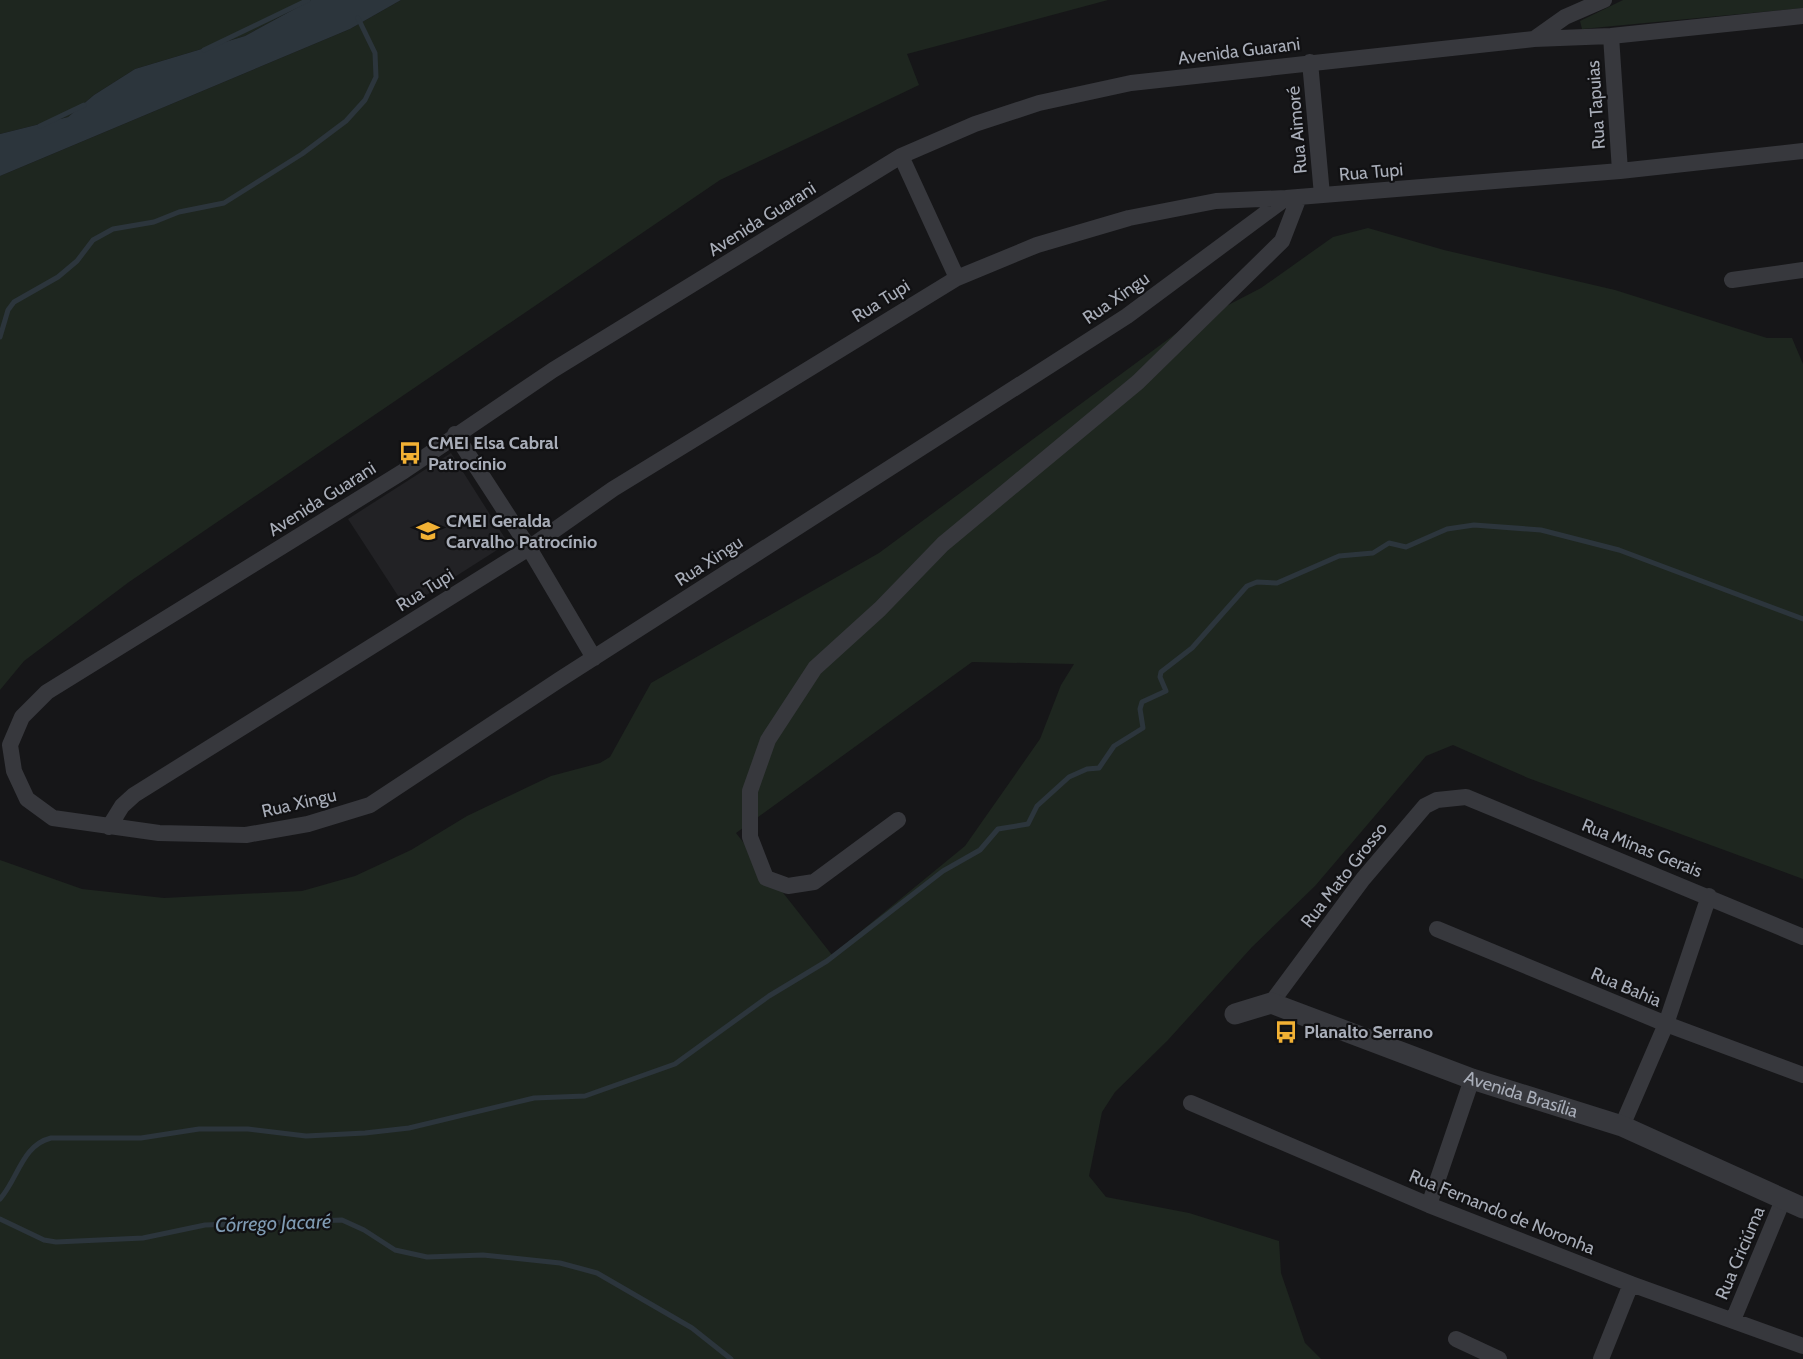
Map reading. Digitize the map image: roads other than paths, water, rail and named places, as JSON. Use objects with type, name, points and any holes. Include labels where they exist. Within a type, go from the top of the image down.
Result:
[{"type":"street","points":[[1534,39],[1565,17],[1604,0]]},
{"type":"street","name":"Avenida Guarani","points":[[109,827],[53,818],[27,798],[14,771],[10,745],[22,717],[47,692],[404,471],[455,434],[554,370],[901,156],[975,124],[1040,103],[1131,83],[1534,39],[1611,36],[1803,16]]},
{"type":"street","name":"Rua Tapuias","points":[[1611,36],[1620,171]]},
{"type":"street","name":"Rua Aimoré","points":[[1310,62],[1322,195]]},
{"type":"street","points":[[901,156],[957,278]]},
{"type":"street","name":"Rua Tupi","points":[[109,827],[122,806],[134,795],[529,548],[613,489],[957,278],[1037,246],[1129,218],[1216,201],[1293,198],[1803,156]]},
{"type":"street","points":[[898,820],[814,882],[788,886],[766,878],[750,837],[750,791],[768,740],[815,668],[880,609],[943,544],[1138,382],[1281,240],[1293,198]]},
{"type":"street","name":"Rua Xingu","points":[[109,827],[159,833],[246,835],[308,824],[370,805],[594,658],[1127,316],[1293,198]]},
{"type":"street","points":[[1732,280],[1803,270]]},
{"type":"street","points":[[455,434],[529,548],[594,658]]},
{"type":"street","name":"Rua Minas Gerais","points":[[1466,796],[1803,937]]},
{"type":"street","name":"Rua Mato Grosso","points":[[1270,1003],[1363,879],[1425,806],[1437,800],[1466,796]]},
{"type":"street","points":[[1622,1126],[1666,1024],[1709,896]]},
{"type":"street","name":"Rua Bahia","points":[[1437,929],[1666,1024],[1803,1075]]},
{"type":"street","points":[[1235,1014],[1270,1003]]},
{"type":"street","name":"Avenida Brasília","points":[[1270,1003],[1472,1079],[1622,1126],[1803,1208]]},
{"type":"street","points":[[1429,1205],[1472,1079]]},
{"type":"street","name":"Rua Fernando de Noronha","points":[[1191,1103],[1429,1205],[1631,1284],[1803,1346]]},
{"type":"street","name":"Rua Criciúma","points":[[1733,1320],[1783,1200]]},
{"type":"street","points":[[1601,1359],[1631,1284]]},
{"type":"street","points":[[1456,1339],[1499,1359]]},
{"type":"waterway","points":[[204,50],[308,0]]},
{"type":"waterway","points":[[0,337],[8,310],[14,302],[58,277],[77,261],[93,240],[113,229],[154,222],[179,212],[224,203],[302,154],[346,121],[365,100],[376,77],[375,53],[358,18]]},
{"type":"waterway","points":[[40,126],[84,105]]},
{"type":"waterway","points":[[0,1199],[27,1155],[41,1142],[51,1138],[141,1138],[199,1129],[248,1129],[306,1136],[409,1128],[534,1098],[585,1096],[675,1064],[769,996],[827,961],[943,871],[980,850],[998,829],[1028,824],[1037,806],[1069,777],[1087,769],[1099,768],[1114,746],[1143,728],[1140,709],[1142,702],[1166,691],[1160,677],[1161,672],[1192,648],[1247,586],[1257,582],[1277,583],[1339,556],[1373,553],[1389,543],[1406,547],[1447,529],[1474,525],[1541,530],[1619,550],[1803,619]]},
{"type":"waterway","name":"Córrego Jacaré","points":[[0,1219],[44,1240],[56,1242],[143,1238],[205,1225],[342,1220],[364,1230],[395,1250],[427,1257],[483,1255],[560,1263],[597,1273],[692,1328],[731,1359]]},
{"type":"place","name":"CMEI Elsa Cabral Patrocínio","points":[[410,453]]},
{"type":"place","name":"CMEI Geralda Carvalho Patrocínio","points":[[428,531]]},
{"type":"place","name":"Planalto Serrano","points":[[1286,1032]]}]
